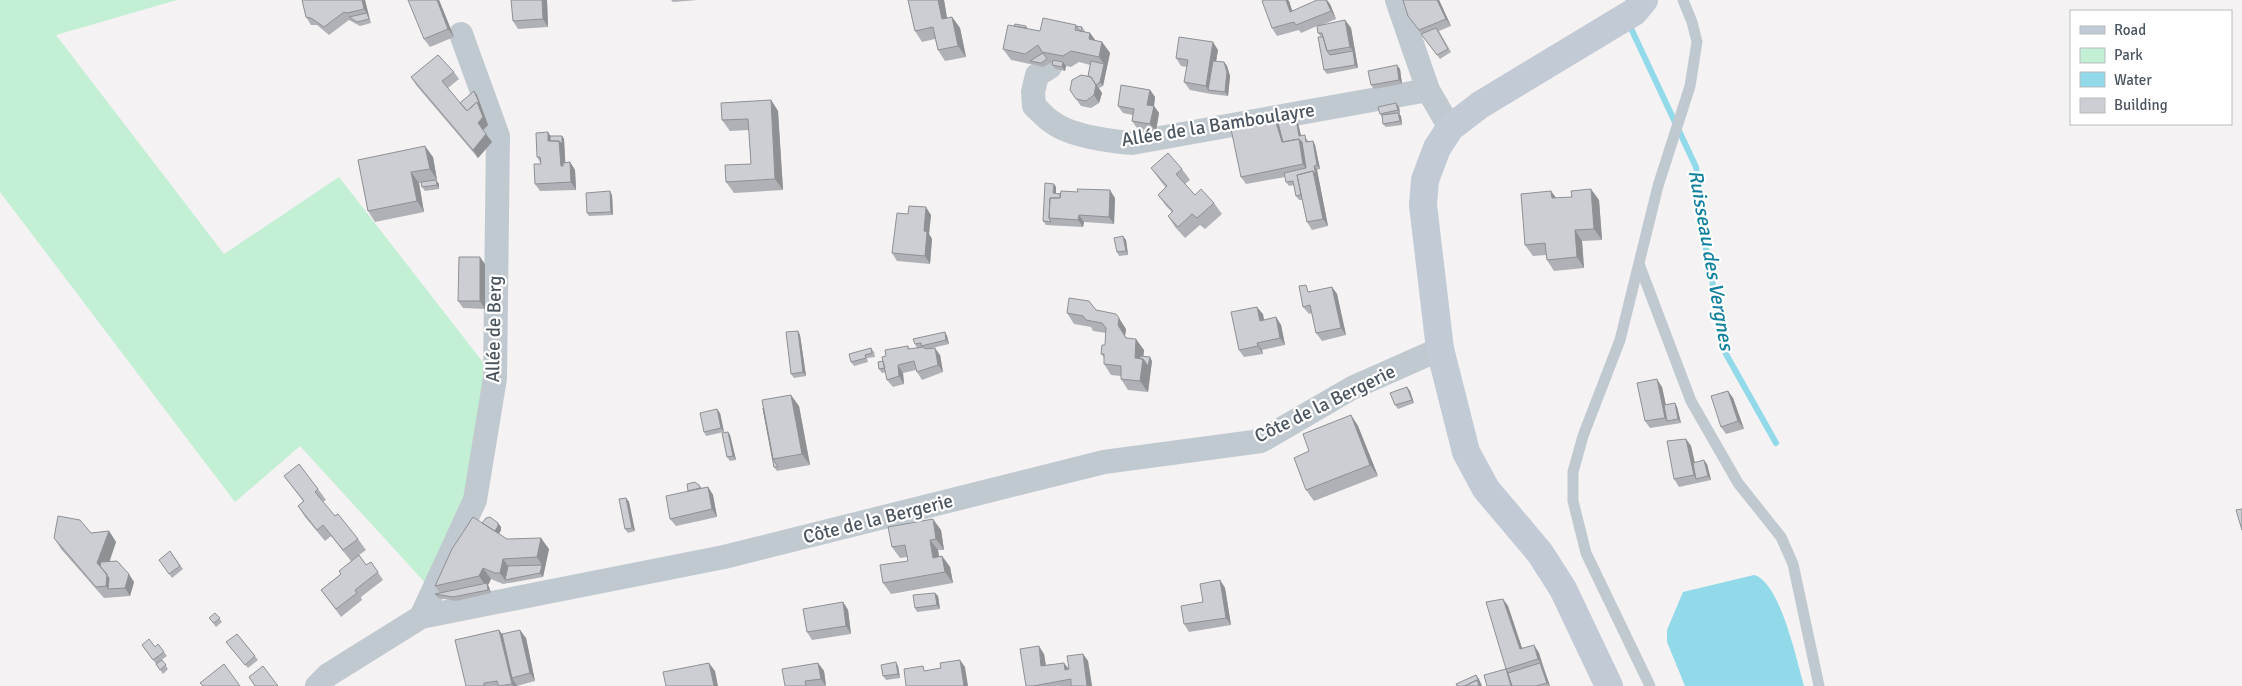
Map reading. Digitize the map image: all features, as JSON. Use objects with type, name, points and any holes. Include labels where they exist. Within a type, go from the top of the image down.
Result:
[{"type":"street","points":[[1398,0],[1428,90],[1450,128]]},
{"type":"street","points":[[1609,686],[1564,589],[1540,552],[1486,488],[1466,452],[1440,349],[1423,205],[1425,180],[1437,148],[1450,128],[1480,105],[1634,12],[1644,0]]},
{"type":"street","name":"Allée de Berg","points":[[420,617],[475,500],[495,378],[498,136],[461,34]]},
{"type":"street","name":"Allée de la Bamboulayre","points":[[1050,67],[1037,75],[1033,92],[1034,106],[1052,123],[1063,129],[1108,141],[1132,143],[1234,123],[1428,90]]},
{"type":"street","name":"Côte de la Bergerie","points":[[317,686],[328,675],[420,617],[724,557],[1104,462],[1261,441],[1352,388],[1440,349]]},
{"type":"lane","points":[[1650,686],[1586,553],[1573,501],[1573,472],[1582,436],[1620,340],[1658,186],[1690,86],[1698,42],[1683,0]]},
{"type":"lane","points":[[1640,264],[1691,400],[1738,483],[1780,537],[1792,564],[1819,686]]},
{"type":"green space","points":[[0,0],[177,0],[56,35],[224,254],[339,177],[489,370],[466,501],[429,587],[300,446],[235,502],[0,192]]},
{"type":"water","points":[[1754,575],[1763,581],[1772,592],[1779,606],[1792,642],[1804,686],[1685,686],[1667,642],[1667,630],[1683,592]]},
{"type":"building","points":[[302,0],[362,0],[364,9],[344,12],[324,27],[311,18],[306,17]]},
{"type":"building","points":[[408,0],[437,0],[448,29],[424,39]]},
{"type":"building","points":[[511,0],[542,0],[543,19],[513,21]]},
{"type":"building","points":[[908,0],[938,0],[942,19],[952,17],[958,46],[938,50],[933,27],[915,31]]},
{"type":"building","points":[[1286,0],[1290,12],[1317,0],[1326,0],[1331,11],[1296,25],[1294,22],[1272,28],[1262,1]]},
{"type":"building","points":[[1403,0],[1437,0],[1446,19],[1419,30],[1408,16]]},
{"type":"building","points":[[367,13],[369,19],[357,22],[349,17]]},
{"type":"building","points":[[1043,18],[1076,25],[1075,30],[1090,33],[1089,39],[1102,42],[1099,57],[1071,51],[1063,56],[1042,52],[1038,45],[1025,54],[1003,49],[1008,25],[1040,31]]},
{"type":"building","points":[[1345,20],[1350,47],[1327,51],[1322,33],[1318,33],[1317,26]]},
{"type":"building","points":[[1015,24],[1026,26],[1026,28],[1014,26]]},
{"type":"building","points":[[1436,28],[1448,49],[1437,55],[1421,34]]},
{"type":"building","points":[[1179,37],[1213,42],[1206,86],[1184,82],[1188,60],[1176,58]]},
{"type":"building","points":[[1318,37],[1323,37],[1330,55],[1353,51],[1355,65],[1324,70]]},
{"type":"building","points":[[1043,53],[1047,59],[1041,63],[1030,61]]},
{"type":"building","points":[[438,55],[454,72],[442,81],[467,111],[477,102],[483,117],[478,123],[486,134],[473,150],[411,77]]},
{"type":"building","points":[[1053,60],[1063,62],[1062,67],[1052,65]]},
{"type":"building","points":[[1091,61],[1104,64],[1100,82],[1096,85],[1091,77],[1088,76]]},
{"type":"building","points":[[1213,61],[1224,62],[1227,72],[1225,92],[1208,90]]},
{"type":"building","points":[[1397,65],[1399,80],[1371,85],[1368,71]]},
{"type":"building","points":[[1081,75],[1091,77],[1096,85],[1094,95],[1086,101],[1076,99],[1070,90],[1072,80]]},
{"type":"building","points":[[1121,85],[1150,90],[1147,105],[1154,106],[1150,124],[1132,121],[1134,109],[1118,106]]},
{"type":"building","points":[[474,91],[480,105],[477,102],[467,111],[460,103]]},
{"type":"building","points":[[771,100],[775,179],[726,182],[725,165],[751,164],[748,119],[722,120],[721,103]]},
{"type":"building","points":[[1396,103],[1398,110],[1380,114],[1378,107]]},
{"type":"building","points":[[1398,113],[1400,121],[1383,124],[1382,115]]},
{"type":"building","points":[[1275,119],[1282,142],[1299,139],[1303,164],[1241,177],[1231,129]]},
{"type":"building","points":[[1296,119],[1299,136],[1305,135],[1306,142],[1313,141],[1317,165],[1314,166],[1316,175],[1313,171],[1297,175],[1301,195],[1296,196],[1293,181],[1286,182],[1284,173],[1306,168],[1302,142],[1299,139],[1283,142],[1278,123]]},
{"type":"building","points":[[548,132],[548,141],[559,141],[561,166],[563,166],[563,163],[570,162],[571,182],[535,184],[534,164],[541,164],[540,157],[537,157],[536,133]]},
{"type":"building","points":[[550,136],[562,136],[562,144],[559,141],[550,141]]},
{"type":"building","points":[[425,146],[430,169],[411,172],[417,201],[368,211],[358,160]]},
{"type":"building","points":[[1168,153],[1182,169],[1176,174],[1195,195],[1201,189],[1214,203],[1197,218],[1192,214],[1178,227],[1168,216],[1173,211],[1158,195],[1167,186],[1151,168]]},
{"type":"building","points":[[1313,171],[1323,219],[1307,222],[1297,175]]},
{"type":"building","points":[[436,180],[437,185],[422,187],[421,182]]},
{"type":"building","points":[[1045,183],[1054,184],[1053,193],[1060,194],[1060,198],[1050,198],[1049,218],[1051,222],[1043,221]]},
{"type":"building","points":[[1077,189],[1110,190],[1109,217],[1079,215],[1078,220],[1049,218],[1050,198],[1060,198],[1061,191],[1078,192]]},
{"type":"building","points":[[1591,189],[1594,229],[1575,230],[1577,257],[1547,260],[1545,243],[1525,245],[1521,194],[1551,191],[1552,198],[1572,197],[1571,191]]},
{"type":"building","points":[[610,191],[611,212],[587,213],[586,193]]},
{"type":"building","points":[[909,206],[926,207],[924,231],[927,232],[925,256],[892,253],[897,213],[908,214]]},
{"type":"building","points":[[1123,236],[1126,251],[1117,252],[1114,238]]},
{"type":"building","points":[[459,257],[480,257],[480,301],[458,301]]},
{"type":"building","points":[[1306,285],[1308,292],[1332,287],[1341,328],[1316,333],[1310,305],[1303,307],[1299,286]]},
{"type":"building","points":[[1069,298],[1089,301],[1096,310],[1116,314],[1119,318],[1118,325],[1126,338],[1136,339],[1135,358],[1143,359],[1140,381],[1121,379],[1121,366],[1104,364],[1104,354],[1101,354],[1102,345],[1105,345],[1106,328],[1102,323],[1086,320],[1083,316],[1067,313]]},
{"type":"building","points":[[1257,307],[1260,321],[1276,317],[1280,338],[1257,343],[1258,346],[1239,350],[1231,312]]},
{"type":"building","points":[[798,331],[803,372],[791,374],[786,332]]},
{"type":"building","points":[[945,332],[946,340],[921,346],[921,343],[915,344],[913,339]]},
{"type":"building","points":[[908,346],[908,349],[935,348],[938,365],[917,372],[914,361],[898,365],[899,376],[887,380],[882,357],[886,356],[885,350]]},
{"type":"building","points":[[871,348],[872,353],[865,355],[866,358],[851,362],[849,354]]},
{"type":"building","points":[[1140,356],[1150,357],[1148,366],[1143,359],[1140,359]]},
{"type":"building","points":[[883,361],[885,368],[879,369],[878,362]]},
{"type":"building","points":[[1657,379],[1665,418],[1645,421],[1637,383]]},
{"type":"building","points":[[1407,387],[1412,400],[1395,405],[1390,393]]},
{"type":"building","points":[[1728,391],[1738,421],[1721,427],[1711,396]]},
{"type":"building","points":[[791,395],[802,454],[773,459],[762,400]]},
{"type":"building","points":[[1675,403],[1678,419],[1667,421],[1664,405]]},
{"type":"building","points":[[763,408],[773,459],[778,467],[774,467]]},
{"type":"building","points":[[717,409],[721,428],[704,432],[700,413]]},
{"type":"building","points":[[1351,415],[1370,465],[1306,490],[1294,458],[1309,451],[1303,434]]},
{"type":"building","points":[[728,432],[733,456],[727,457],[722,433]]},
{"type":"building","points":[[1686,439],[1694,475],[1674,479],[1667,441]]},
{"type":"building","points":[[1704,460],[1708,476],[1696,479],[1693,463]]},
{"type":"building","points":[[299,464],[318,489],[315,492],[335,516],[338,514],[358,539],[343,550],[323,525],[317,530],[298,506],[304,501],[284,476]]},
{"type":"building","points":[[695,482],[700,488],[688,491],[687,484]]},
{"type":"building","points":[[708,487],[712,509],[670,519],[666,496]]},
{"type":"building","points":[[626,498],[632,528],[625,529],[619,499]]},
{"type":"building","points":[[2242,509],[2242,530],[2236,510]]},
{"type":"building","points":[[58,516],[80,520],[91,533],[109,531],[97,563],[107,574],[106,586],[96,587],[54,538]]},
{"type":"building","points":[[473,517],[507,539],[541,538],[537,557],[503,559],[500,573],[483,568],[479,576],[435,586],[452,549]]},
{"type":"building","points":[[490,517],[498,523],[495,531],[482,523],[486,518]]},
{"type":"building","points":[[933,519],[936,539],[930,540],[933,558],[942,556],[945,572],[883,583],[880,565],[908,561],[905,545],[892,547],[888,527]]},
{"type":"building","points":[[170,551],[180,566],[169,574],[159,560]]},
{"type":"building","points":[[359,555],[366,565],[371,562],[378,572],[355,590],[357,593],[336,609],[321,590],[341,574],[339,571]]},
{"type":"building","points":[[117,561],[129,574],[125,588],[108,589],[109,578],[100,566],[101,562]]},
{"type":"building","points":[[542,565],[540,573],[505,580],[508,566]]},
{"type":"building","points":[[1220,580],[1226,618],[1184,624],[1181,606],[1203,602],[1200,584]]},
{"type":"building","points":[[487,583],[488,590],[453,597],[435,594]]},
{"type":"building","points":[[935,593],[937,605],[915,608],[913,595]]},
{"type":"building","points":[[1503,599],[1520,649],[1534,645],[1538,659],[1506,669],[1486,602]]},
{"type":"building","points":[[843,602],[846,626],[807,632],[803,609]]},
{"type":"building","points":[[215,613],[220,618],[214,623],[209,618]]},
{"type":"building","points":[[499,630],[512,684],[499,686],[497,681],[484,683],[484,686],[466,686],[455,640]]},
{"type":"building","points":[[520,630],[530,673],[512,678],[502,634]]},
{"type":"building","points":[[237,634],[255,656],[245,665],[226,642]]},
{"type":"building","points":[[149,639],[155,647],[158,644],[164,652],[153,660],[142,645]]},
{"type":"building","points":[[1039,646],[1041,666],[1064,663],[1065,670],[1069,669],[1067,656],[1083,654],[1087,686],[1071,686],[1071,679],[1026,686],[1020,649]]},
{"type":"building","points":[[162,660],[166,665],[160,670],[156,664]]},
{"type":"building","points":[[960,660],[964,686],[906,686],[904,669],[923,666],[924,671],[941,668],[940,663]]},
{"type":"building","points":[[896,662],[898,674],[883,676],[881,665]]},
{"type":"building","points":[[709,663],[714,686],[666,686],[663,672]]},
{"type":"building","points":[[818,663],[821,679],[805,681],[806,686],[785,686],[782,669]]},
{"type":"building","points":[[1540,663],[1547,683],[1536,686],[1512,686],[1508,673]]},
{"type":"building","points":[[224,664],[240,686],[203,686],[200,683]]},
{"type":"building","points":[[263,666],[278,686],[255,686],[249,677]]},
{"type":"building","points":[[1506,669],[1511,686],[1487,686],[1484,675]]},
{"type":"building","points":[[1476,675],[1480,684],[1477,680],[1465,686],[1457,686],[1456,684]]},
{"type":"building","points":[[1477,680],[1479,686],[1465,686]]},
{"type":"waterway","name":"Ruisseau des Vergnes","points":[[1628,22],[1696,167],[1705,243],[1726,354],[1776,443]]}]
